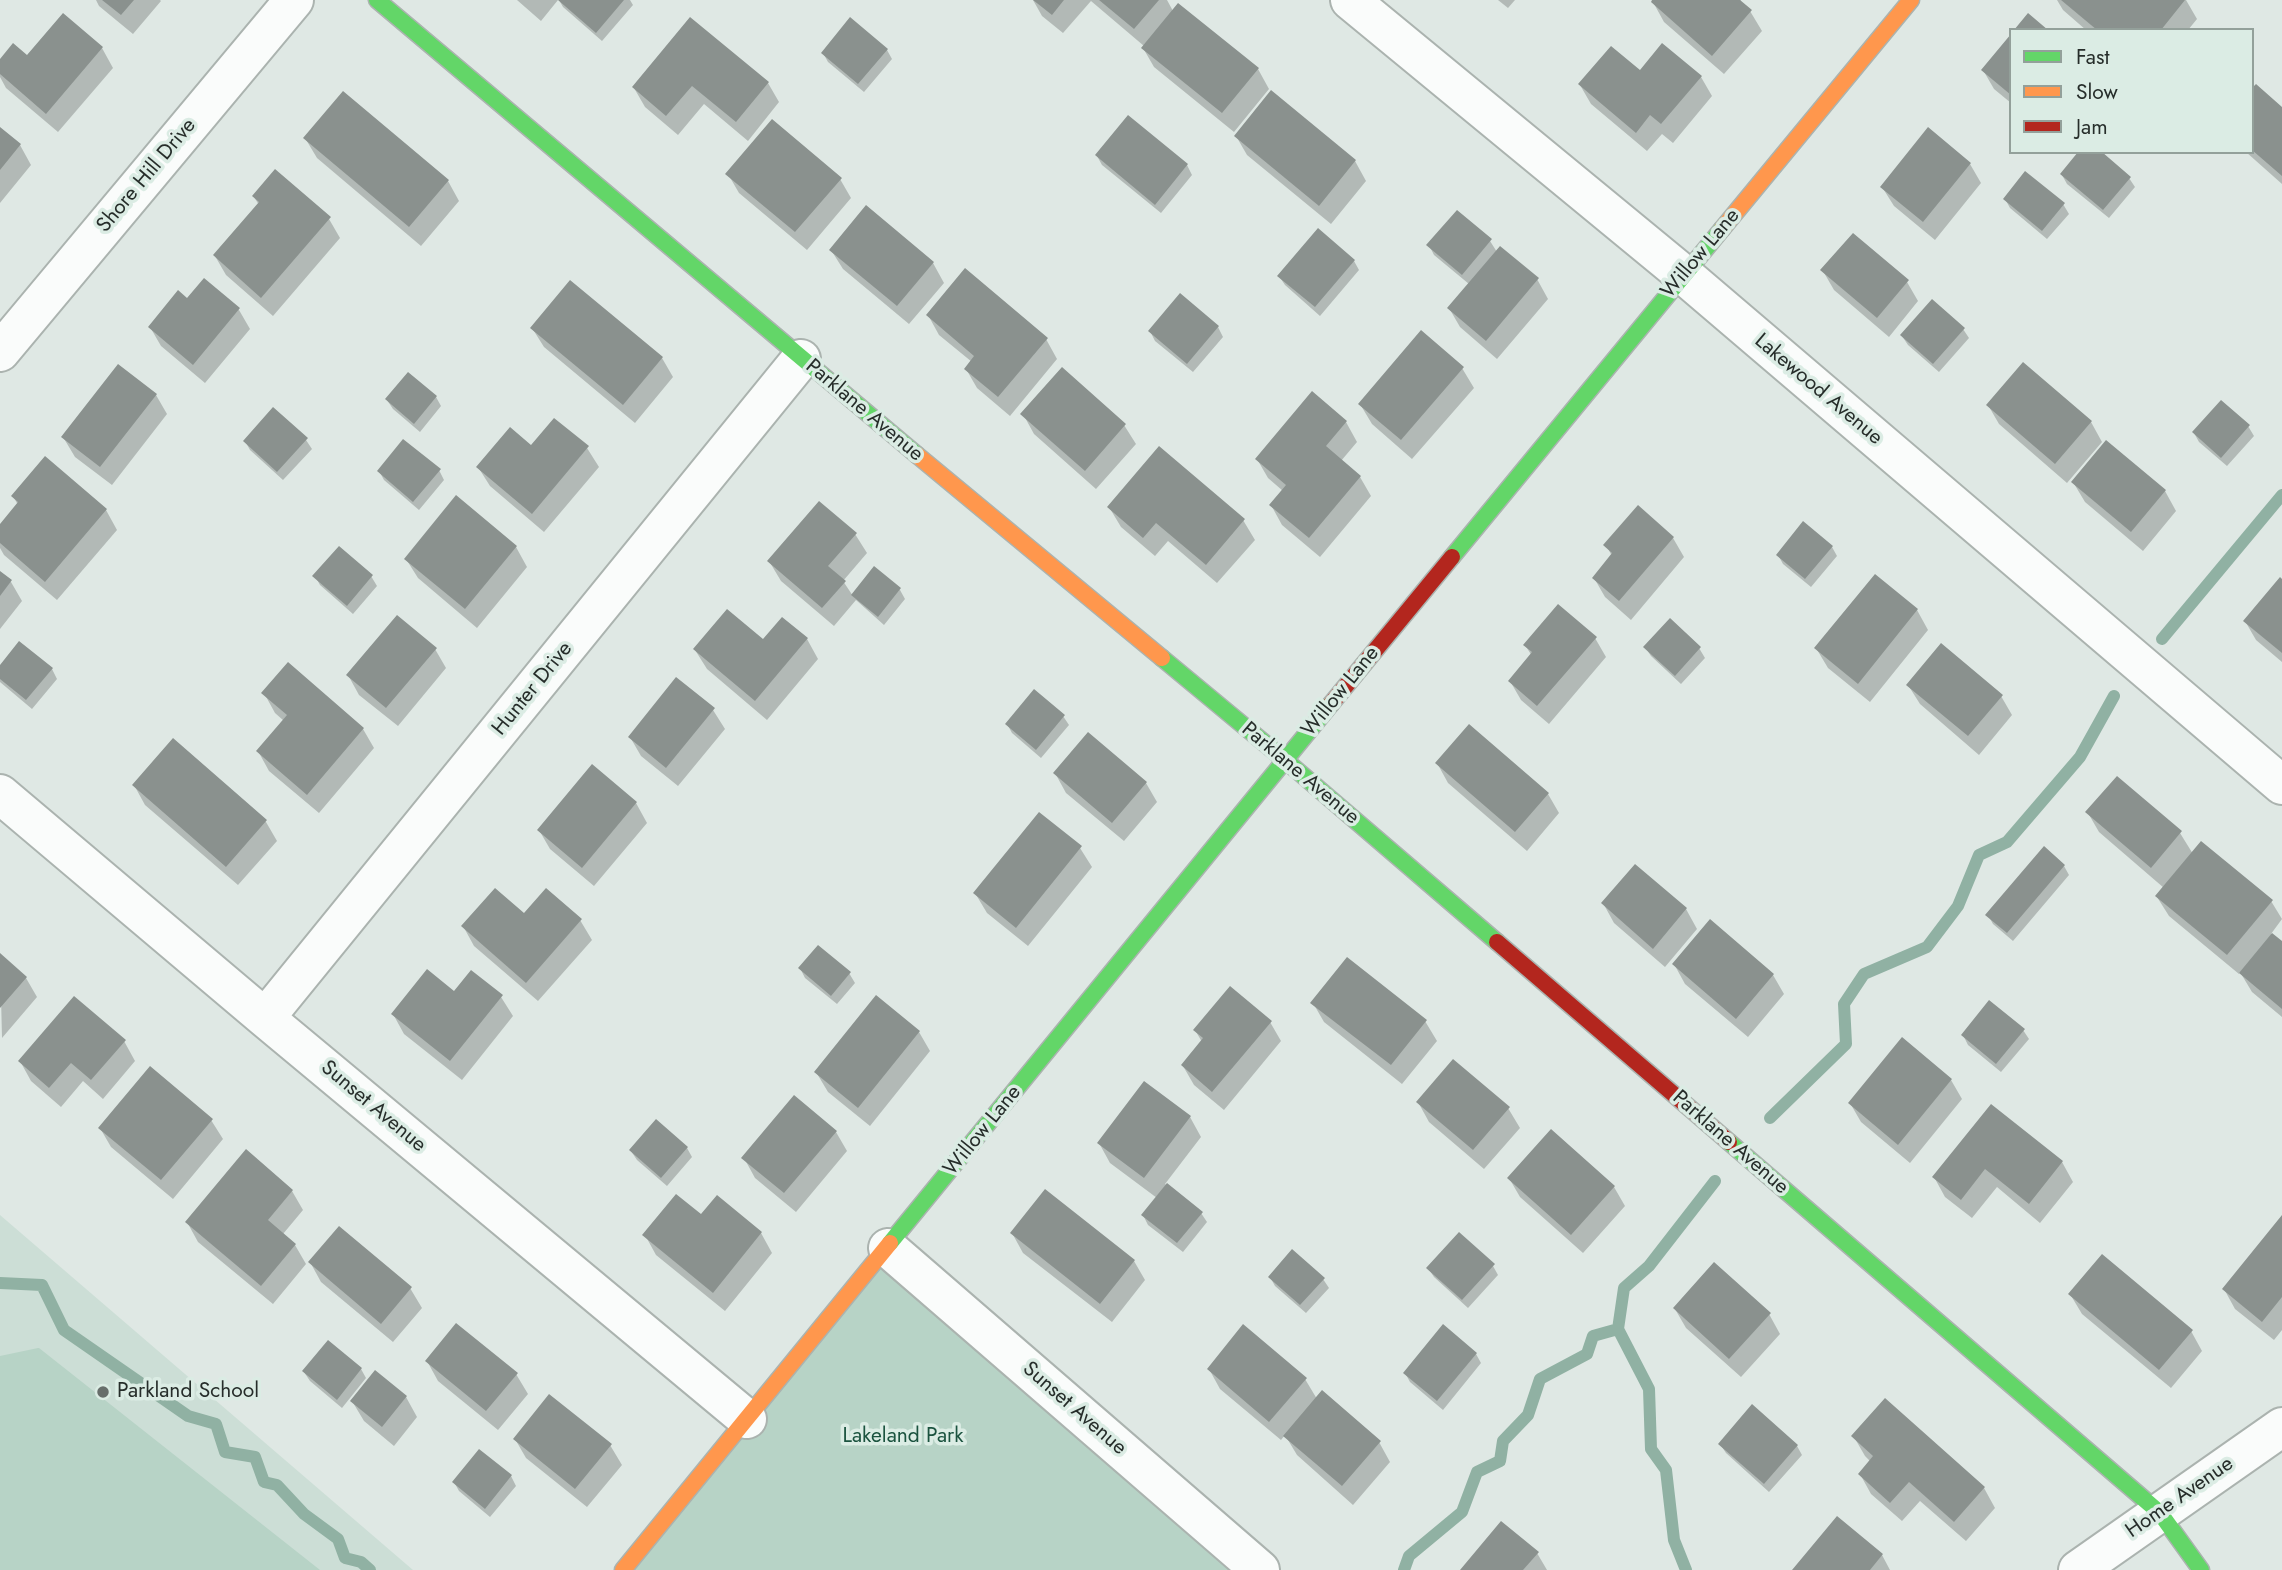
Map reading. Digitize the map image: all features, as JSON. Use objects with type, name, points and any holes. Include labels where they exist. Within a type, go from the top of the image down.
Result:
[{"type":"street","name":"Shore Hill Drive","points":[[0,352],[294,0]]},
{"type":"street","name":"Parklane Avenue","points":[[377,0],[801,359],[1285,760],[2160,1513],[2201,1570]]},
{"type":"street","name":"Lakewood Avenue","points":[[1350,0],[1684,275],[2282,785]]},
{"type":"street","name":"Willow Lane","points":[[623,1570],[1911,0]]},
{"type":"street","name":"Hunter Drive","points":[[265,1018],[801,359]]},
{"type":"street","name":"Sunset Avenue","points":[[0,794],[747,1419]]},
{"type":"street","name":"Sunset Avenue","points":[[888,1248],[1260,1570]]},
{"type":"street","name":"Home Avenue","points":[[2078,1570],[2282,1427]]},
{"type":"shaded area","name":"Parkland School","points":[[0,1215],[413,1570],[0,1570]]},
{"type":"green space","name":"Lakeland Park","points":[[888,1248],[1260,1570],[623,1570]]},
{"type":"green space","points":[[39,1348],[320,1570],[0,1570],[0,1356]]},
{"type":"building","points":[[102,0],[134,0],[121,15]]},
{"type":"building","points":[[558,0],[624,0],[596,33]]},
{"type":"building","points":[[1033,0],[1064,0],[1052,15]]},
{"type":"building","points":[[1099,0],[1159,0],[1134,29]]},
{"type":"building","points":[[1740,0],[1752,10],[1712,56],[1651,2]]},
{"type":"building","points":[[2061,0],[2185,0],[2163,28],[2095,28]]},
{"type":"building","points":[[1178,3],[1259,68],[1222,113],[1141,48]]},
{"type":"building","points":[[63,13],[103,47],[46,114],[0,74],[0,59],[13,43],[27,55]]},
{"type":"building","points":[[2028,13],[2046,28],[2016,28]]},
{"type":"building","points":[[690,17],[769,82],[736,122],[692,86],[666,116],[632,87]]},
{"type":"building","points":[[850,17],[888,49],[858,84],[821,53]]},
{"type":"building","points":[[2009,36],[2009,93],[1981,70]]},
{"type":"building","points":[[1662,43],[1702,76],[1661,124],[1650,115],[1636,133],[1578,84],[1611,46],[1640,70]]},
{"type":"building","points":[[2256,84],[2282,107],[2282,176],[2254,152]]},
{"type":"building","points":[[1271,90],[1356,160],[1319,206],[1234,136]]},
{"type":"building","points":[[343,91],[449,180],[409,227],[303,138]]},
{"type":"building","points":[[1128,115],[1188,164],[1155,205],[1095,155]]},
{"type":"building","points":[[772,119],[842,178],[795,232],[725,174]]},
{"type":"building","points":[[0,127],[21,144],[0,170]]},
{"type":"building","points":[[1928,127],[1971,163],[1923,222],[1880,187]]},
{"type":"building","points":[[2076,154],[2104,154],[2131,177],[2103,210],[2060,174]]},
{"type":"building","points":[[275,169],[331,217],[261,298],[213,255],[259,202],[252,196]]},
{"type":"building","points":[[2025,171],[2065,203],[2042,231],[2003,199]]},
{"type":"building","points":[[866,205],[934,262],[897,306],[829,250]]},
{"type":"building","points":[[1457,210],[1492,239],[1462,275],[1426,245]]},
{"type":"building","points":[[1318,228],[1355,260],[1315,307],[1277,276]]},
{"type":"building","points":[[1853,233],[1909,280],[1877,318],[1820,270]]},
{"type":"building","points":[[1500,246],[1539,278],[1486,341],[1447,308]]},
{"type":"building","points":[[965,268],[1048,338],[998,397],[964,369],[974,356],[926,315]]},
{"type":"building","points":[[204,278],[240,308],[193,365],[148,327],[178,290],[187,298]]},
{"type":"building","points":[[570,280],[663,357],[623,405],[530,328]]},
{"type":"building","points":[[1180,293],[1219,326],[1187,364],[1148,331]]},
{"type":"building","points":[[1932,299],[1965,328],[1933,364],[1900,335]]},
{"type":"building","points":[[1421,330],[1464,367],[1401,440],[1358,404]]},
{"type":"building","points":[[2023,362],[2092,421],[2055,464],[1986,405]]},
{"type":"building","points":[[118,364],[157,394],[100,467],[61,437]]},
{"type":"building","points":[[1062,367],[1126,424],[1085,471],[1020,414]]},
{"type":"building","points":[[408,372],[437,396],[414,424],[385,399]]},
{"type":"building","points":[[1312,391],[1347,421],[1326,446],[1361,476],[1309,538],[1269,505],[1286,485],[1255,459]]},
{"type":"building","points":[[2221,400],[2250,425],[2221,458],[2192,432]]},
{"type":"building","points":[[273,407],[308,438],[277,472],[243,441]]},
{"type":"building","points":[[554,418],[589,446],[532,514],[476,467],[510,427],[531,445]]},
{"type":"building","points":[[403,439],[441,469],[413,502],[377,471]]},
{"type":"building","points":[[2106,440],[2166,490],[2131,532],[2071,482]]},
{"type":"building","points":[[1159,446],[1245,519],[1206,565],[1156,523],[1143,538],[1107,507]]},
{"type":"building","points":[[45,456],[107,509],[45,582],[0,543],[0,524],[18,502],[11,496]]},
{"type":"building","points":[[456,495],[517,546],[465,609],[404,559]]},
{"type":"building","points":[[819,501],[857,533],[828,566],[846,581],[822,608],[767,561]]},
{"type":"building","points":[[1638,505],[1674,537],[1619,601],[1592,578],[1612,553],[1603,545]]},
{"type":"building","points":[[1803,521],[1833,546],[1805,579],[1776,555]]},
{"type":"building","points":[[339,546],[373,575],[347,606],[312,576]]},
{"type":"building","points":[[874,566],[901,588],[878,617],[851,595]]},
{"type":"building","points":[[0,571],[12,580],[0,596]]},
{"type":"building","points":[[1875,574],[1918,609],[1858,684],[1814,648]]},
{"type":"building","points":[[2280,577],[2282,579],[2282,653],[2243,621]]},
{"type":"building","points":[[1558,604],[1597,637],[1537,706],[1508,681],[1532,652],[1523,645]]},
{"type":"building","points":[[727,609],[763,639],[782,617],[808,638],[755,701],[693,649]]},
{"type":"building","points":[[397,615],[437,648],[386,708],[346,675]]},
{"type":"building","points":[[1670,618],[1701,647],[1675,676],[1643,647]]},
{"type":"building","points":[[19,641],[53,668],[26,700],[0,679],[0,665]]},
{"type":"building","points":[[1941,643],[2003,695],[1968,736],[1906,685]]},
{"type":"building","points":[[288,662],[364,728],[307,795],[256,751],[287,715],[261,693]]},
{"type":"building","points":[[676,677],[715,708],[666,768],[628,737]]},
{"type":"building","points":[[1034,689],[1065,715],[1036,750],[1005,724]]},
{"type":"building","points":[[1469,724],[1549,793],[1515,832],[1435,763]]},
{"type":"building","points":[[1088,732],[1147,782],[1112,823],[1053,773]]},
{"type":"building","points":[[173,738],[267,820],[226,867],[132,785]]},
{"type":"building","points":[[592,764],[637,802],[582,868],[537,830]]},
{"type":"building","points":[[2117,776],[2182,831],[2151,868],[2085,812]]},
{"type":"building","points":[[1039,812],[1082,846],[1016,928],[973,893]]},
{"type":"building","points":[[2201,841],[2273,900],[2227,955],[2155,896]]},
{"type":"building","points":[[2044,846],[2065,865],[2007,933],[1985,915]]},
{"type":"building","points":[[1635,864],[1687,908],[1653,949],[1601,903]]},
{"type":"building","points":[[495,888],[524,913],[546,888],[582,919],[526,983],[461,926]]},
{"type":"building","points":[[1710,919],[1774,974],[1736,1019],[1672,964]]},
{"type":"building","points":[[2272,933],[2282,941],[2282,1009],[2239,973]]},
{"type":"building","points":[[818,945],[851,972],[831,996],[798,968]]},
{"type":"building","points":[[0,953],[27,977],[0,1008]]},
{"type":"building","points":[[1347,957],[1427,1020],[1391,1065],[1310,1003]]},
{"type":"building","points":[[427,969],[454,991],[471,970],[503,995],[450,1061],[391,1014]]},
{"type":"building","points":[[1230,986],[1272,1021],[1212,1092],[1181,1065],[1203,1038],[1193,1030]]},
{"type":"building","points":[[876,995],[920,1031],[858,1108],[814,1072]]},
{"type":"building","points":[[74,996],[126,1040],[91,1080],[71,1063],[49,1088],[18,1061]]},
{"type":"building","points":[[1989,1000],[2025,1029],[1996,1064],[1961,1035]]},
{"type":"building","points":[[1902,1037],[1952,1079],[1898,1145],[1848,1103]]},
{"type":"building","points":[[1453,1059],[1510,1107],[1473,1150],[1416,1102]]},
{"type":"building","points":[[150,1066],[213,1119],[161,1180],[98,1128]]},
{"type":"building","points":[[1144,1081],[1191,1116],[1144,1178],[1097,1143]]},
{"type":"building","points":[[794,1095],[837,1131],[784,1193],[741,1158]]},
{"type":"building","points":[[1991,1104],[2063,1161],[2029,1204],[1985,1169],[1961,1200],[1932,1177]]},
{"type":"building","points":[[656,1119],[688,1147],[661,1178],[629,1150]]},
{"type":"building","points":[[1551,1129],[1615,1186],[1571,1235],[1507,1178]]},
{"type":"building","points":[[246,1149],[293,1190],[268,1220],[296,1244],[261,1286],[185,1222]]},
{"type":"building","points":[[1167,1183],[1203,1212],[1177,1243],[1141,1215]]},
{"type":"building","points":[[1045,1189],[1135,1260],[1100,1304],[1010,1233]]},
{"type":"building","points":[[676,1194],[701,1214],[717,1195],[762,1232],[713,1293],[642,1235]]},
{"type":"building","points":[[2282,1215],[2282,1297],[2262,1322],[2222,1289]]},
{"type":"building","points":[[339,1226],[412,1287],[381,1324],[308,1262]]},
{"type":"building","points":[[1459,1232],[1495,1264],[1462,1300],[1426,1268]]},
{"type":"building","points":[[1292,1249],[1325,1278],[1300,1305],[1268,1277]]},
{"type":"building","points":[[2102,1254],[2193,1330],[2159,1370],[2068,1294]]},
{"type":"building","points":[[1714,1262],[1771,1313],[1729,1359],[1673,1308]]},
{"type":"building","points":[[456,1323],[518,1373],[486,1411],[425,1361]]},
{"type":"building","points":[[1243,1324],[1307,1378],[1269,1422],[1207,1369]]},
{"type":"building","points":[[1443,1324],[1477,1353],[1437,1401],[1403,1373]]},
{"type":"building","points":[[328,1340],[362,1368],[337,1400],[302,1371]]},
{"type":"building","points":[[375,1370],[407,1396],[382,1427],[350,1401]]},
{"type":"building","points":[[1322,1390],[1381,1441],[1342,1486],[1283,1436]]},
{"type":"building","points":[[549,1394],[612,1444],[575,1489],[513,1439]]},
{"type":"building","points":[[1885,1398],[1985,1487],[1954,1522],[1909,1482],[1890,1503],[1858,1474],[1873,1456],[1851,1436]]},
{"type":"building","points":[[1752,1404],[1798,1445],[1764,1484],[1718,1444]]},
{"type":"building","points":[[479,1449],[512,1475],[485,1509],[452,1482]]},
{"type":"building","points":[[1837,1516],[1883,1554],[1870,1570],[1792,1570]]},
{"type":"building","points":[[1501,1521],[1539,1552],[1523,1570],[1460,1570]]},
{"type":"waterway","points":[[2162,639],[2282,495]]},
{"type":"waterway","points":[[1770,1118],[1846,1044],[1844,1004],[1864,974],[1927,947],[1958,906],[1979,855],[2007,842],[2080,757],[2114,696]]},
{"type":"waterway","points":[[1686,1570],[1674,1540],[1666,1470],[1651,1449],[1649,1389],[1618,1329],[1624,1288],[1649,1266],[1715,1181]]},
{"type":"waterway","points":[[0,1283],[42,1285],[64,1330],[188,1416],[216,1424],[225,1452],[255,1457],[264,1482],[277,1485],[304,1514],[338,1539],[345,1558],[361,1562],[370,1570]]},
{"type":"waterway","points":[[1404,1570],[1409,1556],[1462,1512],[1477,1472],[1500,1461],[1503,1441],[1528,1415],[1540,1379],[1587,1354],[1593,1336],[1618,1329]]},
{"type":"traffic: fast","points":[[377,0],[917,455]]},
{"type":"traffic: fast","points":[[1452,557],[1722,229]]},
{"type":"traffic: fast","points":[[1162,658],[1497,942]]},
{"type":"traffic: fast","points":[[890,1243],[1331,704]]},
{"type":"traffic: fast","points":[[1729,1142],[2160,1513],[2201,1570]]},
{"type":"traffic: slow","points":[[1722,229],[1911,0]]},
{"type":"traffic: slow","points":[[917,455],[1162,658]]},
{"type":"traffic: slow","points":[[623,1570],[890,1243]]},
{"type":"traffic: jam","points":[[1331,704],[1452,557]]},
{"type":"traffic: jam","points":[[1497,942],[1729,1142]]},
{"type":"place","name":"Parkland School","points":[[103,1392]]}]
